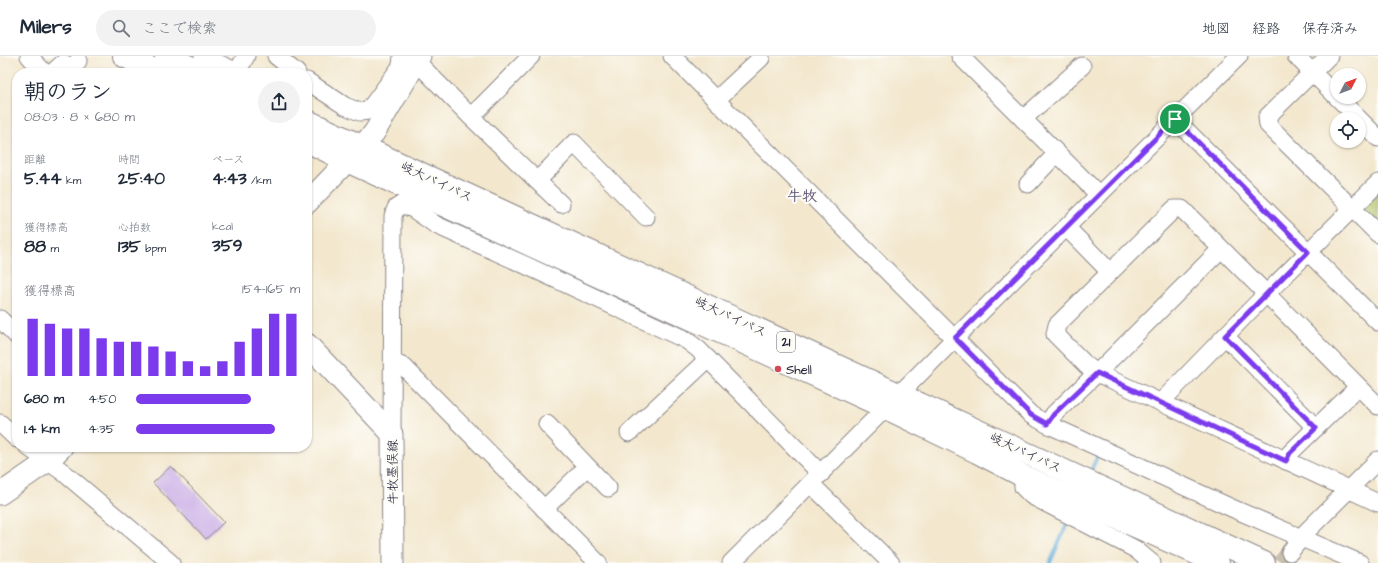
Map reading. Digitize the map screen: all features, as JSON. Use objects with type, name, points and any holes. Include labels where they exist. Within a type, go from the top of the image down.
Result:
[{"type":"highway","points":[[124,56],[150,68]]},
{"type":"highway","points":[[166,56],[192,68]]},
{"type":"highway","name":"岐大バイパス","points":[[312,124],[354,153]]},
{"type":"highway","name":"岐大バイパス","points":[[312,141],[354,153],[893,401],[1264,563]]},
{"type":"highway","name":"岐大バイパス","points":[[893,401],[977,452],[1023,476],[1218,563]]},
{"type":"main road","points":[[312,197],[374,133],[413,58]]},
{"type":"main road","name":"牛牧墨俣線","points":[[312,349],[392,434],[393,563]]},
{"type":"main road","points":[[0,494],[55,454]]},
{"type":"street","points":[[29,56],[40,68]]},
{"type":"street","points":[[203,56],[230,68]]},
{"type":"street","points":[[241,68],[246,56]]},
{"type":"street","points":[[276,56],[291,68]]},
{"type":"street","points":[[471,117],[531,56]]},
{"type":"street","points":[[672,56],[1031,415],[1047,424],[1234,509],[1360,563]]},
{"type":"street","points":[[716,100],[761,58],[760,56]]},
{"type":"street","points":[[960,56],[1099,195]]},
{"type":"street","points":[[731,563],[1239,56]]},
{"type":"street","points":[[1296,56],[1330,90]]},
{"type":"street","points":[[1329,56],[1267,117],[1268,125],[1378,234]]},
{"type":"street","points":[[312,87],[345,106],[360,112],[368,111],[401,66],[413,58],[471,117],[561,204]]},
{"type":"street","points":[[58,68],[63,63],[74,68],[78,61]]},
{"type":"street","points":[[1023,119],[1082,66]]},
{"type":"street","points":[[1344,104],[1378,138]]},
{"type":"street","points":[[1175,119],[1378,322]]},
{"type":"street","points":[[537,181],[574,143],[646,217]]},
{"type":"street","points":[[1028,184],[1057,153]]},
{"type":"street","points":[[1161,402],[1266,294],[1378,183]]},
{"type":"street","points":[[392,434],[393,216],[396,208],[402,204],[413,209],[436,225],[686,340],[698,349],[891,563]]},
{"type":"street","points":[[1378,406],[1182,209],[1174,208],[1057,325],[1055,334],[1087,366],[1097,373],[1378,503]]},
{"type":"street","points":[[1067,228],[1110,272]]},
{"type":"street","points":[[1047,424],[1054,414],[1221,249]]},
{"type":"street","points":[[0,319],[12,331]]},
{"type":"street","points":[[1225,336],[1316,428]]},
{"type":"street","points":[[630,428],[708,360]]},
{"type":"street","points":[[393,362],[404,367],[598,563]]},
{"type":"street","points":[[1286,461],[1290,453],[1358,387]]},
{"type":"street","points":[[0,423],[12,434]]},
{"type":"street","points":[[547,424],[608,488]]},
{"type":"street","points":[[55,454],[171,563]]},
{"type":"street","points":[[1290,552],[1302,537],[1378,460]]},
{"type":"street","points":[[544,509],[587,467]]},
{"type":"street","points":[[1023,476],[1023,487],[1032,496],[1135,549],[1152,563]]},
{"type":"green space","points":[[1378,191],[1378,226],[1364,211],[1364,206]]},
{"type":"building","points":[[171,466],[224,522],[206,539],[153,483]]},
{"type":"waterway","points":[[1089,475],[1098,455],[1096,454]]},
{"type":"waterway","points":[[1050,563],[1069,520]]},
{"type":"tunnel","points":[[1281,563],[1290,552]]},
{"type":"place","name":"Shell","points":[[778,369]]},
{"type":"district","name":"牛牧","points":[[802,196]]},
{"type":"route","points":[[1175,119],[1308,252],[1225,336],[1316,428],[1290,453],[1286,461],[1097,373],[1054,414],[1047,424],[1031,415],[955,338],[1175,119]]}]
